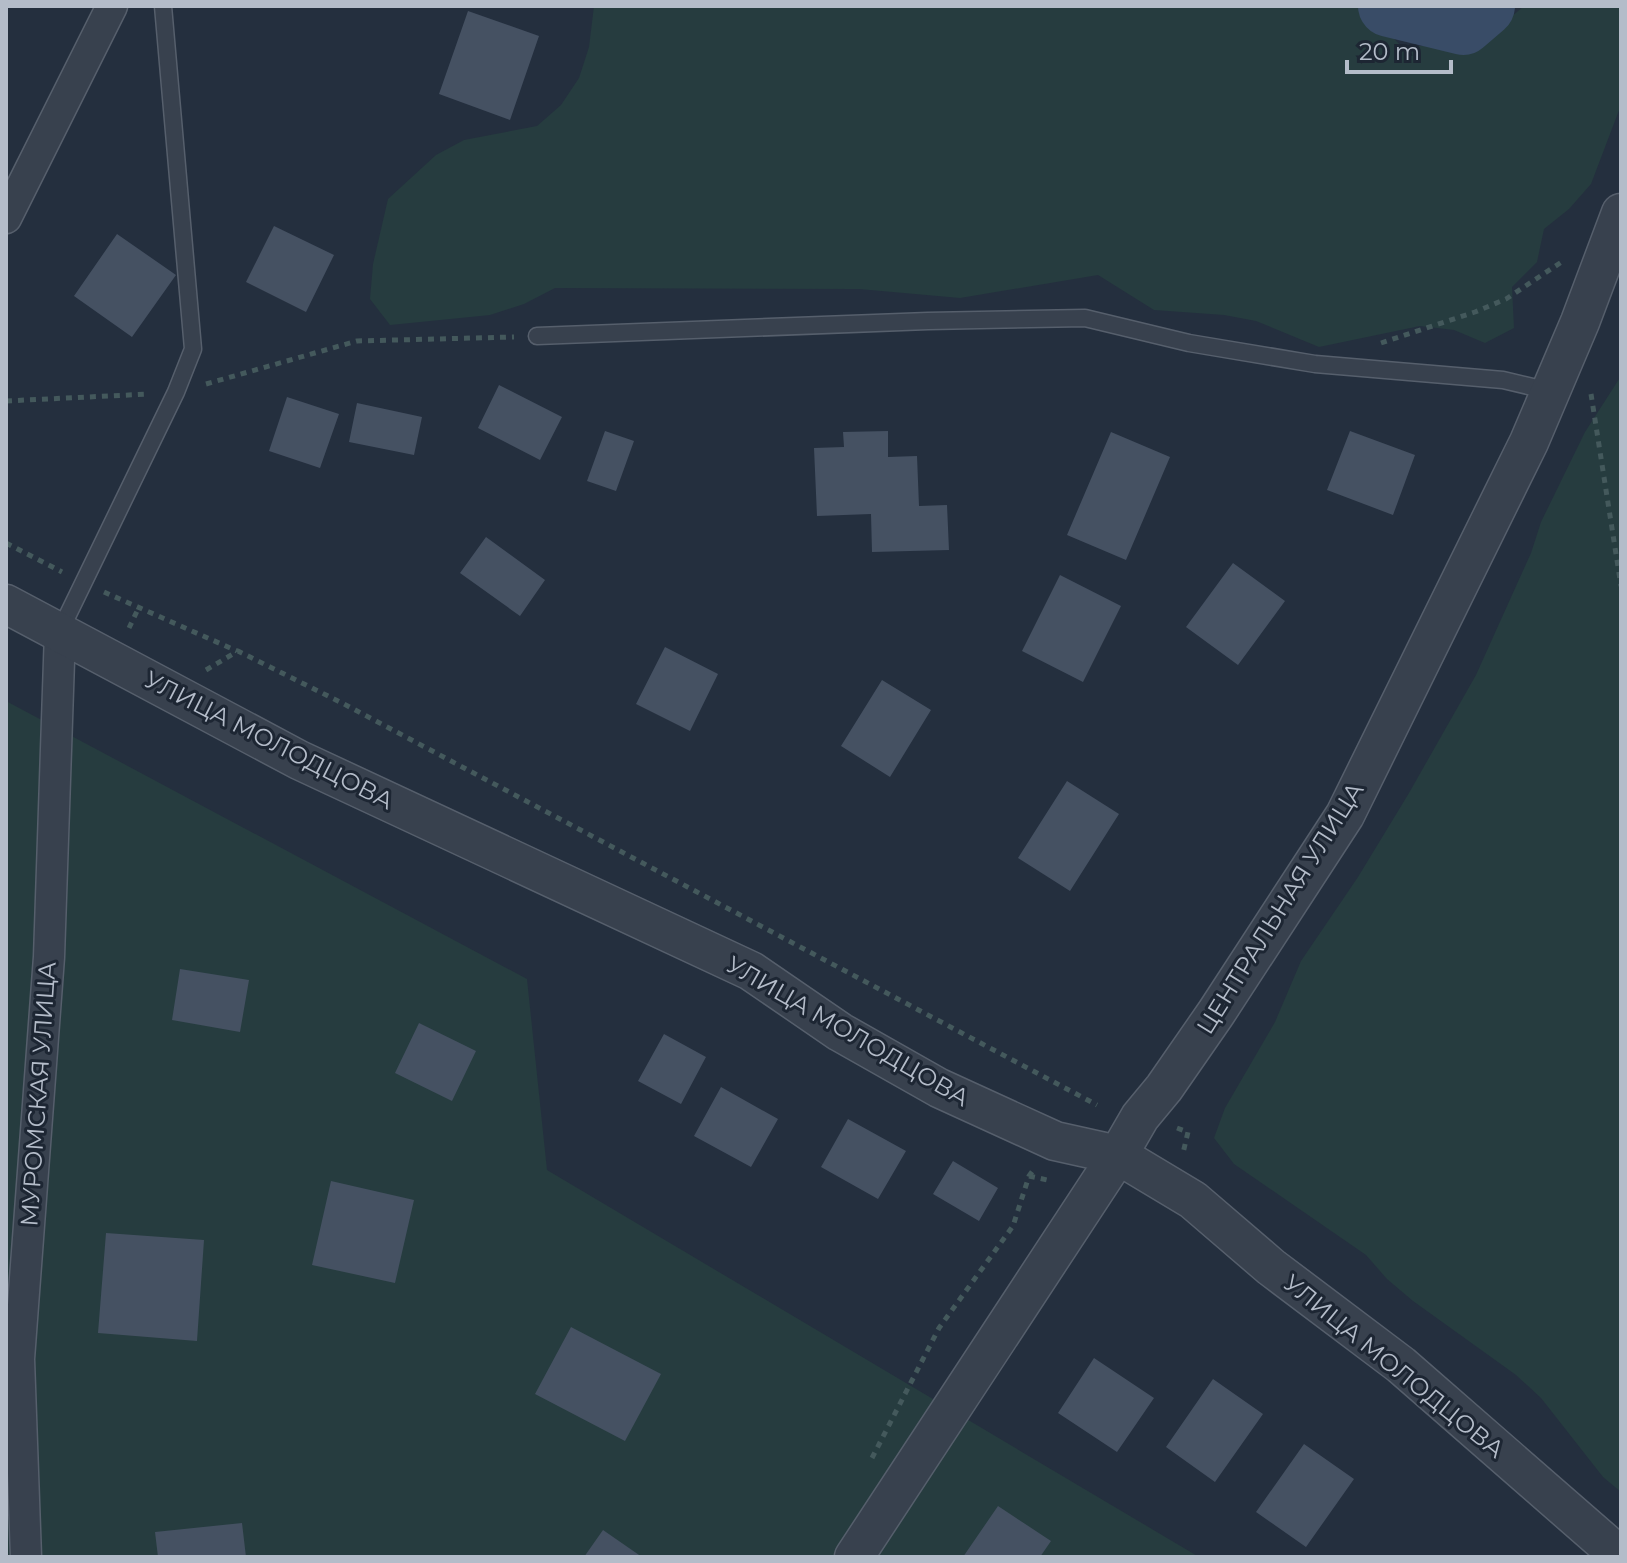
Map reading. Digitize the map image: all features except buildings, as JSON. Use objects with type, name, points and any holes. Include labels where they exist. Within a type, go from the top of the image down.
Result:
[{"type":"street","points":[[6,218],[112,6]]},
{"type":"street","name":"ЦЕНТРАЛЬНАЯ УЛИЦА","points":[[854,1557],[1140,1117],[1216,1013],[1345,815],[1529,442],[1621,213]]},
{"type":"street","name":"УЛИЦА МОЛОДЦОВА","points":[[6,604],[299,760],[751,971],[840,1032],[916,1075],[1055,1141],[1118,1155],[1193,1200],[1271,1267],[1401,1365],[1621,1557]]},
{"type":"street","name":"МУРОМСКАЯ УЛИЦА","points":[[26,1557],[12,1360],[49,957],[60,631]]},
{"type":"lane","points":[[60,631],[176,392],[193,349],[163,6]]},
{"type":"lane","points":[[537,336],[1085,318],[1189,343],[1315,364],[1503,380],[1550,391]]},
{"type":"path","points":[[1373,345],[1506,299]]},
{"type":"path","points":[[6,401],[176,392],[357,341],[537,336]]},
{"type":"path","points":[[1590,386],[1621,586]]},
{"type":"path","points":[[6,543],[83,583],[238,651],[344,704],[1097,1105]]},
{"type":"path","points":[[171,692],[238,651]]},
{"type":"path","points":[[866,1470],[939,1328],[1013,1226],[1029,1176],[1055,1141]]},
{"type":"green space","points":[[594,6],[1363,6],[1401,46],[1477,46],[1524,6],[1621,6],[1621,105],[1591,184],[1569,209],[1544,229],[1537,262],[1512,287],[1514,328],[1485,343],[1454,330],[1420,326],[1319,347],[1256,321],[1224,315],[1154,310],[1098,275],[960,298],[859,289],[555,288],[524,304],[490,315],[390,325],[370,299],[373,264],[388,199],[436,155],[464,140],[537,126],[561,105],[579,78],[589,47]]},
{"type":"green space","points":[[1621,376],[1621,1492],[1603,1477],[1541,1398],[1516,1375],[1413,1301],[1387,1279],[1366,1255],[1234,1164],[1214,1138],[1225,1108],[1275,1022],[1301,961],[1358,877],[1476,675],[1531,553],[1541,522],[1585,432]]},
{"type":"green space","points":[[6,701],[527,979],[547,1170],[1199,1557],[6,1557]]},
{"type":"waterway","points":[[1389,6],[1463,24],[1484,6]]}]
